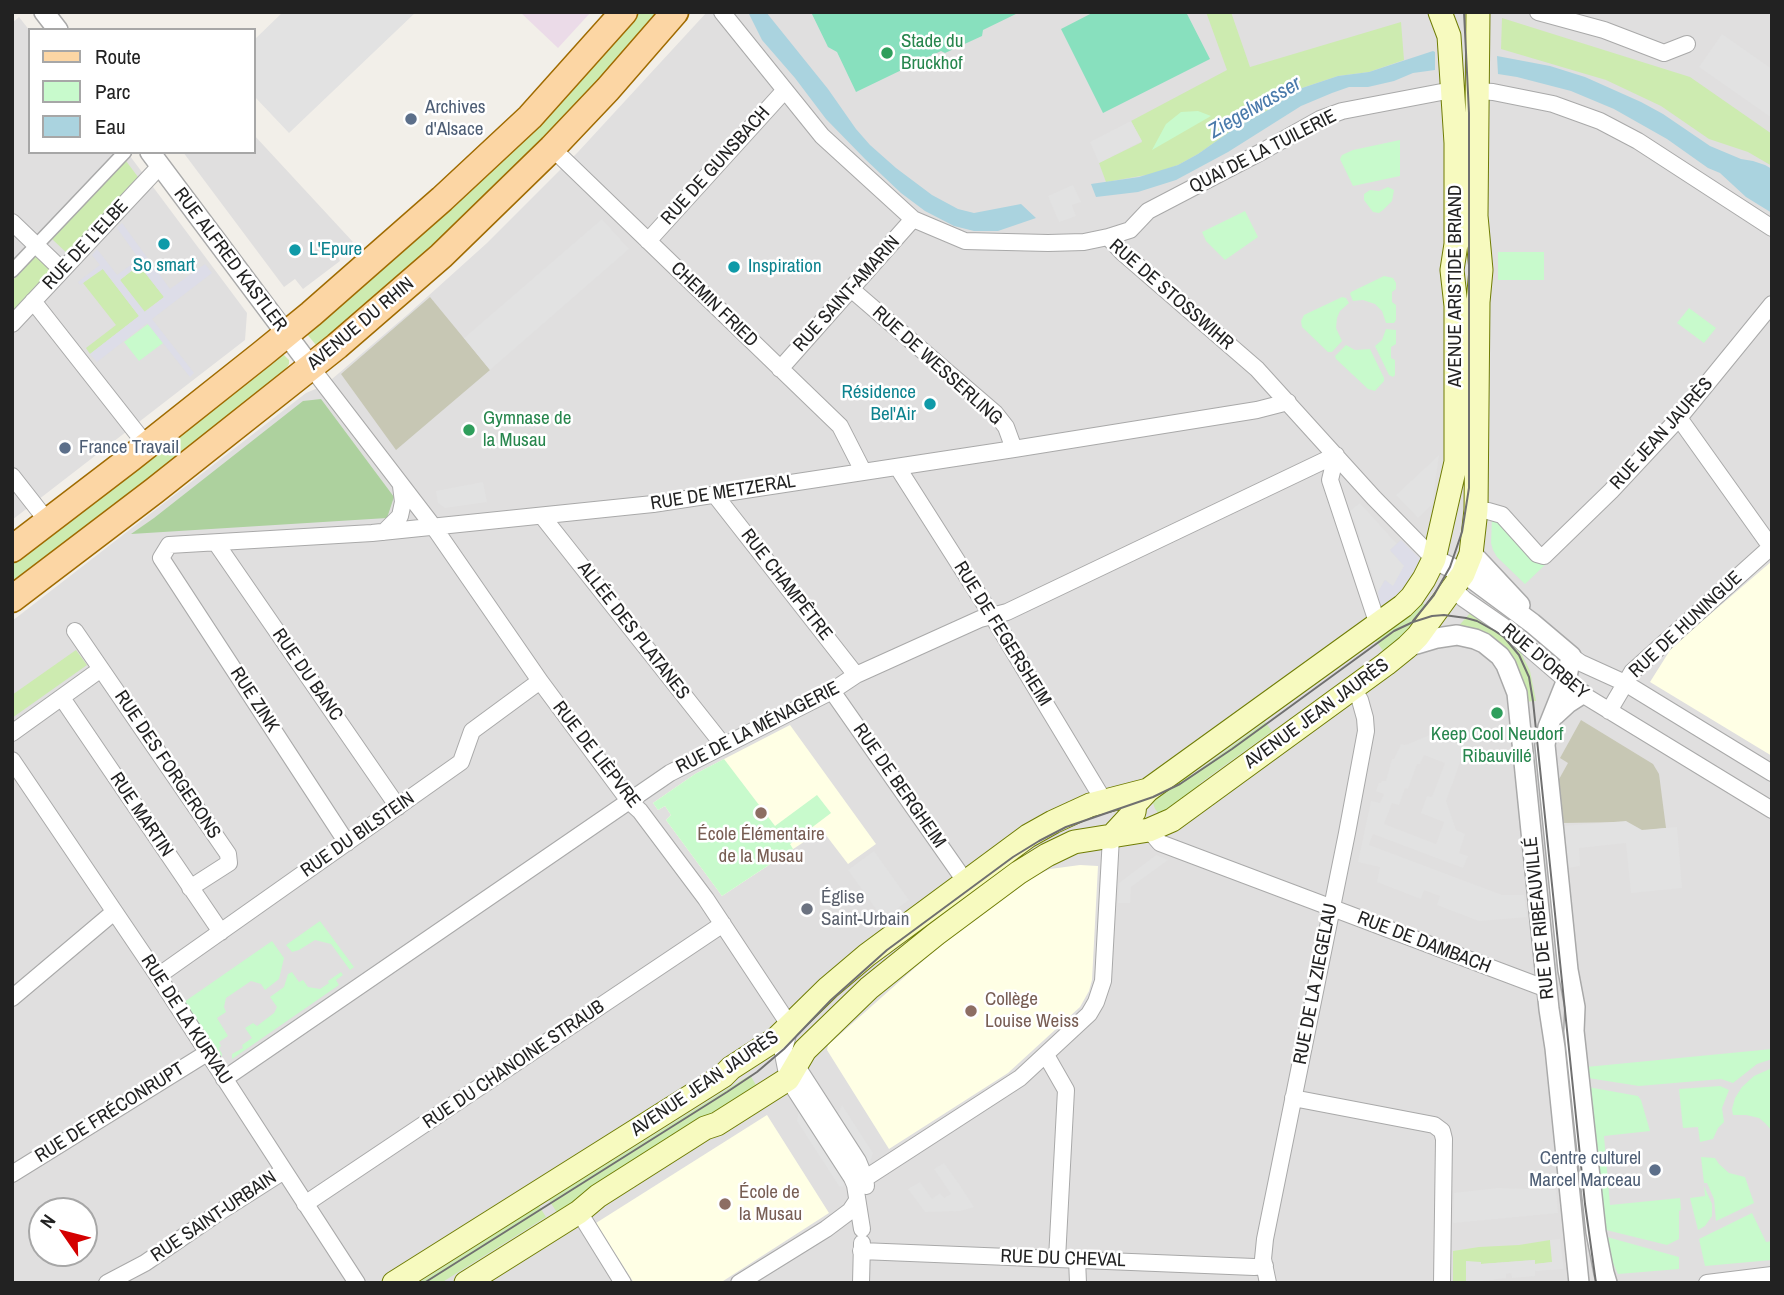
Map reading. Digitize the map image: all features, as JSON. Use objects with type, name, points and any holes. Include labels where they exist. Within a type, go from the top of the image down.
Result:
[{"type":"main road","name":"AVENUE DU RHIN","points":[[12,549],[147,446],[286,334],[442,199],[530,117],[624,12]]},
{"type":"main road","name":"AVENUE DU RHIN","points":[[12,599],[311,367],[441,256],[552,148],[675,12]]},
{"type":"main road","name":"AVENUE ARISTIDE BRIAND","points":[[1434,559],[1456,462],[1456,306],[1452,270],[1456,244],[1456,155],[1448,36],[1440,12]]},
{"type":"main road","name":"AVENUE ARISTIDE BRIAND","points":[[1462,572],[1476,510],[1478,302],[1481,270],[1476,216],[1478,12]]},
{"type":"main road","name":"QUAI DE LA TUILERIE","points":[[1452,90],[1477,91]]},
{"type":"main road","name":"AVENUE JEAN JAURÈS","points":[[1111,837],[1134,812],[1135,804],[1148,790],[1393,614],[1412,597],[1434,559]]},
{"type":"main road","name":"AVENUE JEAN JAURÈS","points":[[466,1283],[705,1128],[717,1124],[797,1065],[869,988],[1018,873],[1074,842],[1149,831],[1172,820],[1407,647],[1418,636],[1462,572]]},
{"type":"main road","name":"AVENUE JEAN JAURÈS","points":[[394,1283],[776,1040],[858,962],[1036,831],[1104,802],[1148,790]]},
{"type":"main road","points":[[1134,812],[1149,831]]},
{"type":"main road","points":[[790,1026],[797,1065]]},
{"type":"street","points":[[44,12],[56,28]]},
{"type":"street","name":"RUE DE STOSSWIHR","points":[[722,12],[822,136],[913,219],[965,241],[1084,242],[1108,237],[1256,369],[1434,559]]},
{"type":"street","points":[[1538,12],[1604,30],[1664,53],[1687,44]]},
{"type":"street","name":"RUE DE GUNSBACH","points":[[648,241],[785,90]]},
{"type":"street","name":"QUAI DE LA TUILERIE","points":[[1108,237],[1130,230],[1148,211],[1320,119],[1342,111],[1452,90]]},
{"type":"street","name":"QUAI DE LA TUILERIE","points":[[1477,91],[1553,104],[1600,121],[1638,141],[1772,228]]},
{"type":"street","name":"CHEMIN FRIED","points":[[552,148],[840,426],[863,471]]},
{"type":"street","name":"RUE DE L'ELBE","points":[[12,271],[123,154]]},
{"type":"street","name":"RUE ALFRED KASTLER","points":[[153,156],[311,367]]},
{"type":"street","name":"RUE DE L'ELBE","points":[[12,324],[62,270],[99,239],[153,156]]},
{"type":"street","name":"RUE SAINT-AMARIN","points":[[780,369],[913,219]]},
{"type":"street","points":[[12,222],[62,270]]},
{"type":"street","name":"RUE DE WESSERLING","points":[[851,289],[995,413],[1006,427],[1014,449]]},
{"type":"street","points":[[33,301],[147,446]]},
{"type":"street","name":"RUE JEAN JAURÈS","points":[[1476,510],[1502,515],[1537,554],[1544,556],[1611,491],[1679,418],[1772,304]]},
{"type":"street","name":"RUE DE LIÈPVRE","points":[[311,367],[433,526],[540,681],[629,801],[640,811],[706,899],[790,1026]]},
{"type":"street","name":"RUE DE METZERAL","points":[[161,558],[169,545],[384,532],[715,495],[1257,410],[1287,402]]},
{"type":"street","points":[[1679,418],[1771,546]]},
{"type":"street","points":[[1336,455],[1330,480],[1378,625]]},
{"type":"street","name":"RUE DE LA MÉNAGERIE","points":[[225,1079],[670,773],[832,691],[856,675],[980,619],[1007,611],[1336,455]]},
{"type":"street","name":"RUE DE FEGERSHEIM","points":[[898,468],[992,616],[1104,802]]},
{"type":"street","points":[[12,476],[48,522]]},
{"type":"street","points":[[384,532],[400,516],[404,502],[401,485]]},
{"type":"street","name":"RUE CHAMPÊTRE","points":[[715,495],[856,675]]},
{"type":"street","name":"ALLÉE DES PLATANES","points":[[542,516],[724,746]]},
{"type":"street","name":"RUE DU BANC","points":[[216,543],[398,807]]},
{"type":"street","name":"RUE DE HUNINGUE","points":[[1609,711],[1632,672],[1771,546]]},
{"type":"street","name":"RUE ZINK","points":[[161,558],[347,843]]},
{"type":"street","name":"RUE D'ORBEY","points":[[1434,559],[1462,572],[1581,663],[1625,683],[1772,772]]},
{"type":"street","name":"RUE D'ORBEY","points":[[1462,572],[1464,599],[1503,626],[1574,688],[1772,810]]},
{"type":"street","name":"RUE DES FORGERONS","points":[[75,631],[228,854],[229,863],[190,888]]},
{"type":"street","name":"RUE DE RIBEAUVILLÉ","points":[[1407,647],[1457,635],[1475,639],[1500,656],[1517,693],[1579,1283]]},
{"type":"street","name":"RUE DE RIBEAUVILLÉ","points":[[1571,656],[1574,688],[1552,718],[1545,745],[1568,970],[1575,1007],[1574,1031],[1595,1218],[1607,1283]]},
{"type":"street","points":[[12,733],[101,669]]},
{"type":"street","name":"RUE DU BILSTEIN","points":[[158,976],[461,762],[472,731],[540,681]]},
{"type":"street","name":"RUE DE LA ZIEGELAU","points":[[1266,1275],[1265,1239],[1366,732],[1360,700],[1353,688]]},
{"type":"street","name":"RUE DE BERGHEIM","points":[[832,691],[965,881]]},
{"type":"street","name":"RUE MARTIN","points":[[61,698],[221,932]]},
{"type":"street","name":"RUE DE LA KURVAU","points":[[12,760],[158,976],[356,1283]]},
{"type":"street","name":"RUE DE DAMBACH","points":[[1149,831],[1160,843],[1547,989]]},
{"type":"street","points":[[857,1180],[1020,1078],[1088,1014],[1103,981],[1111,837]]},
{"type":"street","points":[[12,998],[114,912]]},
{"type":"street","name":"RUE DU CHANOINE STRAUB","points":[[305,1205],[723,924]]},
{"type":"street","points":[[790,1026],[783,1054],[797,1065],[858,1161],[856,1202],[862,1229]]},
{"type":"street","name":"RUE DE FRÉCONRUPT","points":[[12,1174],[207,1053]]},
{"type":"street","points":[[1046,1055],[1066,1090],[1057,1259]]},
{"type":"street","points":[[1293,1098],[1434,1125],[1441,1131],[1444,1139],[1442,1283]]},
{"type":"street","name":"RUE SAINT-URBAIN","points":[[107,1283],[145,1263],[284,1171]]},
{"type":"street","points":[[857,1180],[867,1195],[862,1229],[861,1283]]},
{"type":"street","points":[[739,1283],[826,1229],[850,1211],[856,1202]]},
{"type":"street","points":[[579,1212],[623,1283]]},
{"type":"street","points":[[826,1229],[862,1229]]},
{"type":"street","name":"RUE DU CHEVAL","points":[[861,1251],[1240,1267],[1266,1275]]},
{"type":"street","points":[[1077,1259],[1078,1283]]},
{"type":"street","points":[[1707,1283],[1772,1275]]},
{"type":"shaded area","points":[[283,12],[416,12],[289,133],[256,98],[256,38]]},
{"type":"shaded area","points":[[520,12],[591,12],[558,48]]},
{"type":"shaded area","points":[[707,12],[1772,12],[1772,1283],[12,1283],[12,621],[306,393],[325,385],[487,243],[578,152]]},
{"type":"shaded area","points":[[19,17],[28,28],[28,154],[128,154],[247,313],[245,340],[12,520],[12,23]]},
{"type":"shaded area","points":[[1722,34],[1772,69],[1772,118],[1699,67]]},
{"type":"shaded area","points":[[1131,121],[1142,141],[1099,163],[1090,142]]},
{"type":"shaded area","points":[[256,137],[353,242],[338,256],[340,261],[303,289],[295,279],[284,287],[184,154],[256,154]]},
{"type":"shaded area","points":[[1073,185],[1081,202],[1072,205],[1076,216],[1059,222],[1048,196]]},
{"type":"shaded area","points":[[602,219],[629,249],[490,370],[464,338]]},
{"type":"shaded area","points":[[122,223],[170,289],[205,264],[212,273],[152,319],[194,373],[190,377],[147,323],[97,362],[90,354],[139,316],[103,269],[80,285],[78,282],[100,265],[92,255],[97,249],[117,275],[139,259],[117,228]],"holes":[[[139,265],[164,297],[145,312],[120,280]]]},
{"type":"shaded area","points":[[430,297],[490,370],[396,450],[341,374]]},
{"type":"shaded area","points":[[1439,455],[1432,505],[1418,518],[1396,495]]},
{"type":"shaded area","points":[[483,482],[487,502],[445,508],[438,503],[436,491]]},
{"type":"shaded area","points":[[1360,503],[1397,544],[1390,550],[1405,566],[1393,587],[1385,580],[1378,592],[1362,545],[1357,546],[1355,539],[1360,537],[1354,519],[1349,520],[1347,512]]},
{"type":"shaded area","points":[[1401,540],[1420,559],[1422,565],[1385,614],[1376,603],[1378,592],[1385,580],[1393,586],[1404,566],[1390,550]]},
{"type":"shaded area","points":[[1772,561],[1772,756],[1650,682],[1672,647]]},
{"type":"shaded area","points":[[1581,720],[1653,764],[1659,774],[1666,828],[1640,831],[1624,822],[1562,823],[1558,781],[1568,763],[1560,758]]},
{"type":"shaded area","name":"École Élémentaire de la Musau","points":[[790,725],[876,844],[848,864],[822,830],[722,896],[666,820],[671,815],[665,806],[658,810],[653,803],[695,774]]},
{"type":"shaded area","points":[[1441,734],[1461,742],[1465,749],[1446,801],[1456,830],[1465,834],[1459,853],[1468,856],[1463,868],[1373,834],[1369,845],[1502,895],[1524,895],[1527,917],[1479,921],[1437,905],[1440,896],[1424,890],[1421,899],[1377,882],[1380,867],[1358,862],[1371,801],[1380,803],[1384,794],[1376,791],[1379,783],[1386,781],[1392,759],[1401,744],[1406,745],[1430,735]],"holes":[[[1424,755],[1445,763],[1432,797],[1427,796],[1421,813],[1444,822],[1436,844],[1384,824],[1392,803],[1399,805],[1405,788],[1408,789],[1417,764],[1420,764]]]},
{"type":"shaded area","points":[[1626,821],[1642,830],[1677,827],[1682,888],[1631,893],[1626,843],[1579,848],[1580,866],[1567,868],[1563,826]]},
{"type":"shaded area","points":[[874,851],[909,900],[883,919],[848,870]]},
{"type":"shaded area","points":[[1156,855],[1168,860],[1131,887],[1130,903],[1118,903],[1119,883]]},
{"type":"shaded area","name":"Collège Louise Weiss","points":[[1080,865],[1098,866],[1092,980],[1080,1007],[1008,1073],[889,1149],[827,1050],[828,1045],[964,924],[1023,881],[1050,869]]},
{"type":"shaded area","points":[[800,1104],[846,1177],[843,1187],[839,1186],[797,1121]]},
{"type":"shaded area","points":[[842,1105],[873,1153],[869,1166],[837,1117]]},
{"type":"shaded area","name":"École de la Musau","points":[[767,1115],[829,1213],[720,1283],[634,1283],[596,1223]]},
{"type":"shaded area","points":[[944,1163],[974,1207],[960,1211],[925,1212],[908,1189],[920,1182],[932,1199],[940,1193],[944,1198],[951,1194],[934,1169]]},
{"type":"shaded area","points":[[1498,1188],[1556,1190],[1558,1213],[1453,1223],[1454,1193]]},
{"type":"shaded area","points":[[1560,1239],[1564,1269],[1535,1271],[1535,1276],[1512,1278],[1511,1273],[1506,1274],[1506,1278],[1483,1283],[1466,1283],[1466,1261],[1481,1264],[1535,1260],[1535,1264],[1552,1262],[1550,1240]]},
{"type":"green space","points":[[633,12],[667,12],[503,187],[320,347],[316,345],[306,333]]},
{"type":"green space","name":"Stade du Bruckhof","points":[[811,12],[1020,12],[983,30],[982,36],[945,53],[941,51],[856,92],[837,52],[828,47]]},
{"type":"green space","points":[[1094,12],[1186,12],[1210,59],[1103,113],[1061,29]]},
{"type":"green space","points":[[1206,12],[1231,12],[1250,67],[1401,22],[1404,60],[1369,72],[1338,76],[1299,89],[1178,165],[1152,174],[1106,182],[1099,163],[1142,142],[1131,121],[1227,70]]},
{"type":"green space","points":[[1502,18],[1690,77],[1772,134],[1772,166],[1748,152],[1709,139],[1661,106],[1606,80],[1501,49]]},
{"type":"green space","points":[[1198,111],[1211,116],[1152,150],[1166,124],[1181,112]]},
{"type":"green space","points":[[1400,140],[1400,176],[1353,186],[1340,159],[1342,155]]},
{"type":"green space","points":[[126,161],[141,181],[70,256],[52,239]]},
{"type":"green space","points":[[1388,187],[1394,190],[1392,201],[1379,213],[1373,212],[1364,200],[1364,194],[1370,190],[1379,191]]},
{"type":"green space","points":[[1245,211],[1258,237],[1225,260],[1206,241],[1202,232]]},
{"type":"green space","points":[[1498,252],[1544,252],[1544,280],[1498,280]]},
{"type":"green space","points":[[39,253],[56,270],[12,316],[12,281]]},
{"type":"green space","points":[[139,265],[164,297],[144,312],[120,280]]},
{"type":"green space","points":[[102,268],[139,316],[90,354],[86,348],[116,325],[83,283]]},
{"type":"green space","points":[[1384,276],[1393,278],[1396,283],[1396,289],[1392,292],[1392,302],[1396,305],[1394,323],[1386,323],[1382,311],[1375,304],[1363,300],[1353,301],[1350,294]]},
{"type":"green space","points":[[1342,297],[1349,303],[1337,318],[1336,328],[1342,341],[1332,352],[1328,352],[1302,327],[1301,321],[1304,315]]},
{"type":"green space","points":[[1689,308],[1716,328],[1704,343],[1677,323]]},
{"type":"green space","points":[[148,324],[163,343],[139,361],[124,342]]},
{"type":"green space","points":[[1386,329],[1396,330],[1396,344],[1391,347],[1391,358],[1395,360],[1393,377],[1389,375],[1375,346],[1382,340]]},
{"type":"green space","points":[[1346,345],[1355,350],[1370,349],[1384,378],[1375,391],[1368,389],[1336,359],[1335,356]]},
{"type":"green space","points":[[280,351],[289,360],[285,370],[12,590],[12,555]]},
{"type":"green space","points":[[321,399],[394,497],[387,518],[131,534],[303,401]]},
{"type":"green space","points":[[1492,518],[1501,518],[1547,563],[1525,584],[1493,550]]},
{"type":"green space","points":[[1421,602],[1430,608],[1387,656],[1373,637]]},
{"type":"green space","points":[[1471,612],[1488,621],[1520,651],[1530,671],[1536,701],[1523,702],[1519,685],[1455,630]]},
{"type":"green space","points":[[76,650],[87,665],[12,718],[12,695]]},
{"type":"green space","points":[[1265,722],[1272,731],[1199,784],[1203,789],[1160,815],[1152,800],[1188,770],[1192,775]]},
{"type":"green space","points":[[724,759],[775,826],[817,795],[831,813],[790,844],[793,849],[722,896],[666,820],[671,815],[665,806],[658,810],[653,803],[695,774]]},
{"type":"green space","points":[[320,921],[354,967],[350,970],[331,944],[315,940],[292,952],[286,945]]},
{"type":"green space","points":[[272,941],[284,958],[279,979],[265,990],[261,984],[251,981],[226,998],[226,1012],[217,1018],[228,1036],[219,1042],[222,1057],[184,1002]]},
{"type":"green space","points":[[292,972],[299,982],[303,980],[308,987],[320,989],[341,972],[343,975],[336,980],[339,985],[232,1059],[232,1054],[243,1048],[242,1045],[252,1038],[245,1028],[253,1023],[257,1026],[274,1013],[277,1007],[270,997],[284,987],[288,974]]},
{"type":"green space","points":[[1772,1049],[1772,1059],[1757,1064],[1733,1083],[1721,1079],[1639,1086],[1588,1078],[1586,1067]]},
{"type":"green space","points":[[1772,1068],[1772,1131],[1759,1118],[1733,1115],[1732,1109],[1742,1087],[1754,1076]]},
{"type":"green space","points":[[750,1075],[759,1090],[559,1216],[549,1200]]},
{"type":"green space","points":[[1720,1086],[1729,1090],[1722,1108],[1724,1122],[1713,1139],[1700,1142],[1698,1127],[1683,1128],[1679,1089]]},
{"type":"green space","points":[[1588,1087],[1638,1096],[1650,1131],[1604,1136],[1610,1205],[1680,1198],[1679,1239],[1667,1245],[1602,1229]]},
{"type":"green space","points":[[1701,1157],[1715,1158],[1729,1173],[1745,1177],[1754,1203],[1716,1221],[1714,1199],[1707,1183],[1704,1183]]},
{"type":"green space","points":[[1704,1186],[1712,1204],[1712,1216],[1705,1226],[1698,1230],[1690,1198],[1705,1196]]},
{"type":"green space","points":[[539,1206],[546,1217],[441,1283],[418,1283]]},
{"type":"green space","points":[[1752,1213],[1766,1242],[1772,1241],[1772,1260],[1705,1266],[1699,1239]]},
{"type":"green space","points":[[1607,1237],[1679,1257],[1679,1269],[1618,1274],[1611,1259]]},
{"type":"green space","points":[[1550,1240],[1553,1262],[1535,1264],[1534,1260],[1481,1264],[1466,1261],[1466,1283],[1453,1283],[1453,1251]]},
{"type":"water","points":[[748,12],[766,12],[870,145],[932,195],[958,209],[974,213],[1021,204],[1036,218],[998,231],[974,231],[954,226],[925,211],[901,193],[826,119],[762,40]]},
{"type":"water","name":"Ziegelwasser","points":[[1433,51],[1435,70],[1413,73],[1368,87],[1349,87],[1332,93],[1301,106],[1228,152],[1176,180],[1138,192],[1096,197],[1091,184],[1139,177],[1178,165],[1299,89],[1338,76],[1369,72]]},
{"type":"water","points":[[1497,56],[1550,66],[1585,77],[1663,114],[1710,146],[1741,159],[1765,165],[1772,169],[1772,213],[1746,197],[1720,173],[1614,109],[1571,91],[1498,74]]},
{"type":"tram line","points":[[1413,621],[1434,595],[1450,567],[1462,532],[1469,488],[1469,113],[1464,12]]},
{"type":"tram line","points":[[424,1283],[757,1072],[887,950],[1013,857],[1066,827],[1153,797],[1180,784],[1394,631],[1413,622],[1444,615],[1477,621],[1504,637],[1519,655],[1529,677],[1585,1204],[1596,1283]]},
{"type":"place","name":"Stade du Bruckhof","points":[[887,53]]},
{"type":"place","name":"Archives d'Alsace","points":[[411,119]]},
{"type":"place","name":"So smart","points":[[164,244]]},
{"type":"place","name":"L'Epure","points":[[295,250]]},
{"type":"place","name":"Inspiration","points":[[734,267]]},
{"type":"place","name":"Résidence Bel'Air","points":[[930,404]]},
{"type":"place","name":"Gymnase de la Musau","points":[[469,430]]},
{"type":"place","name":"France Travail","points":[[65,448]]},
{"type":"place","name":"Keep Cool Neudorf Ribauvillé","points":[[1497,713]]},
{"type":"place","name":"École Élémentaire de la Musau","points":[[761,813]]},
{"type":"place","name":"Église Saint-Urbain","points":[[807,909]]},
{"type":"place","name":"Collège Louise Weiss","points":[[971,1011]]},
{"type":"place","name":"Centre culturel Marcel Marceau","points":[[1655,1170]]},
{"type":"place","name":"École de la Musau","points":[[725,1204]]}]
